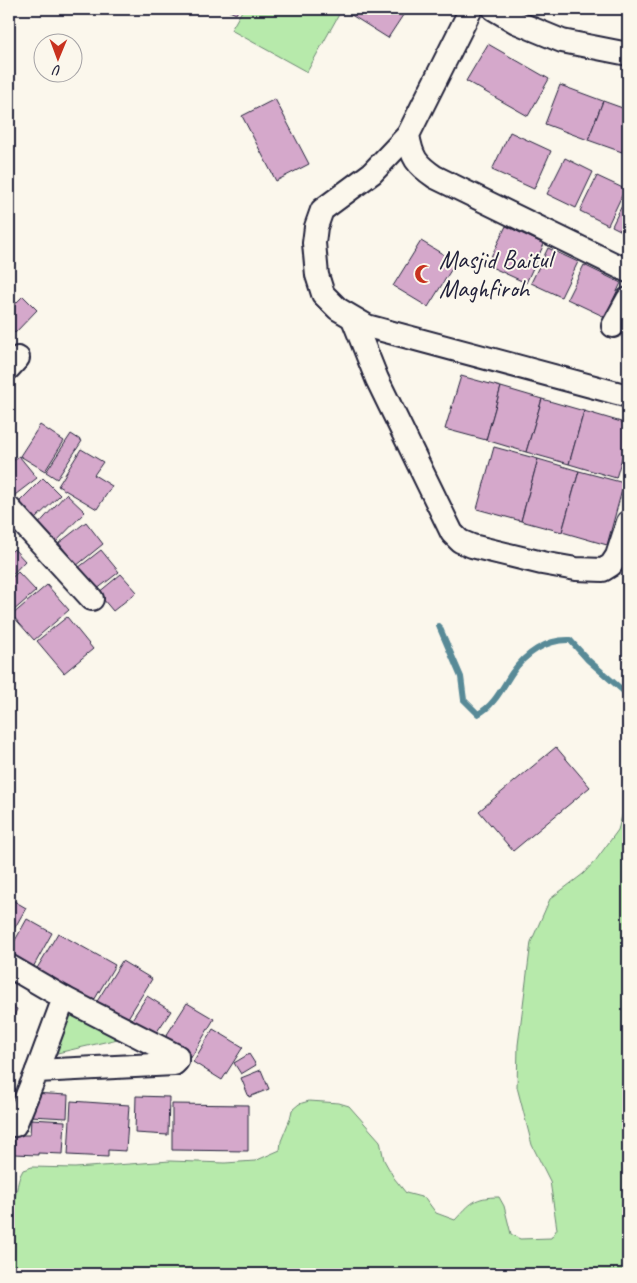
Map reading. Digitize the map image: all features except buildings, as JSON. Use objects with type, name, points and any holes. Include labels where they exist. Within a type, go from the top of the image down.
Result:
[{"type":"street","points":[[471,9],[408,135],[372,173],[322,210],[318,218],[314,243],[317,276],[323,294],[353,319],[367,326],[628,396]]},
{"type":"street","points":[[494,9],[516,22],[562,40],[628,54]]},
{"type":"street","points":[[408,135],[411,152],[415,159],[423,168],[436,177],[628,271]]},
{"type":"street","points":[[614,326],[628,299]]},
{"type":"street","points":[[353,319],[377,379],[452,533],[460,541],[472,546],[542,563],[576,569],[603,570],[614,561],[628,522]]},
{"type":"street","points":[[9,508],[92,599]]},
{"type":"street","points":[[9,966],[64,998],[177,1056],[174,1064],[37,1071]]},
{"type":"street","points":[[9,1124],[15,1125],[64,998]]},
{"type":"green space","points":[[243,9],[342,9],[307,72],[231,30]]},
{"type":"green space","points":[[628,795],[628,1274],[9,1274],[9,1212],[14,1202],[20,1175],[23,1170],[32,1167],[75,1168],[170,1161],[225,1163],[255,1161],[280,1150],[281,1141],[292,1110],[299,1104],[309,1101],[339,1103],[349,1106],[380,1141],[384,1160],[394,1178],[406,1193],[425,1198],[436,1213],[455,1220],[474,1202],[484,1198],[499,1197],[504,1206],[511,1234],[520,1239],[551,1238],[557,1229],[550,1181],[532,1145],[517,1087],[518,1045],[531,942],[550,899],[583,874],[618,830]]},
{"type":"green space","points":[[72,1009],[122,1038],[53,1054]]},
{"type":"waterway","points":[[439,626],[461,677],[464,700],[478,714],[489,706],[523,660],[537,649],[561,640],[570,640],[588,660],[628,695]]},
{"type":"place","name":"Masjid Baitul Maghfiroh","points":[[424,274]]}]
